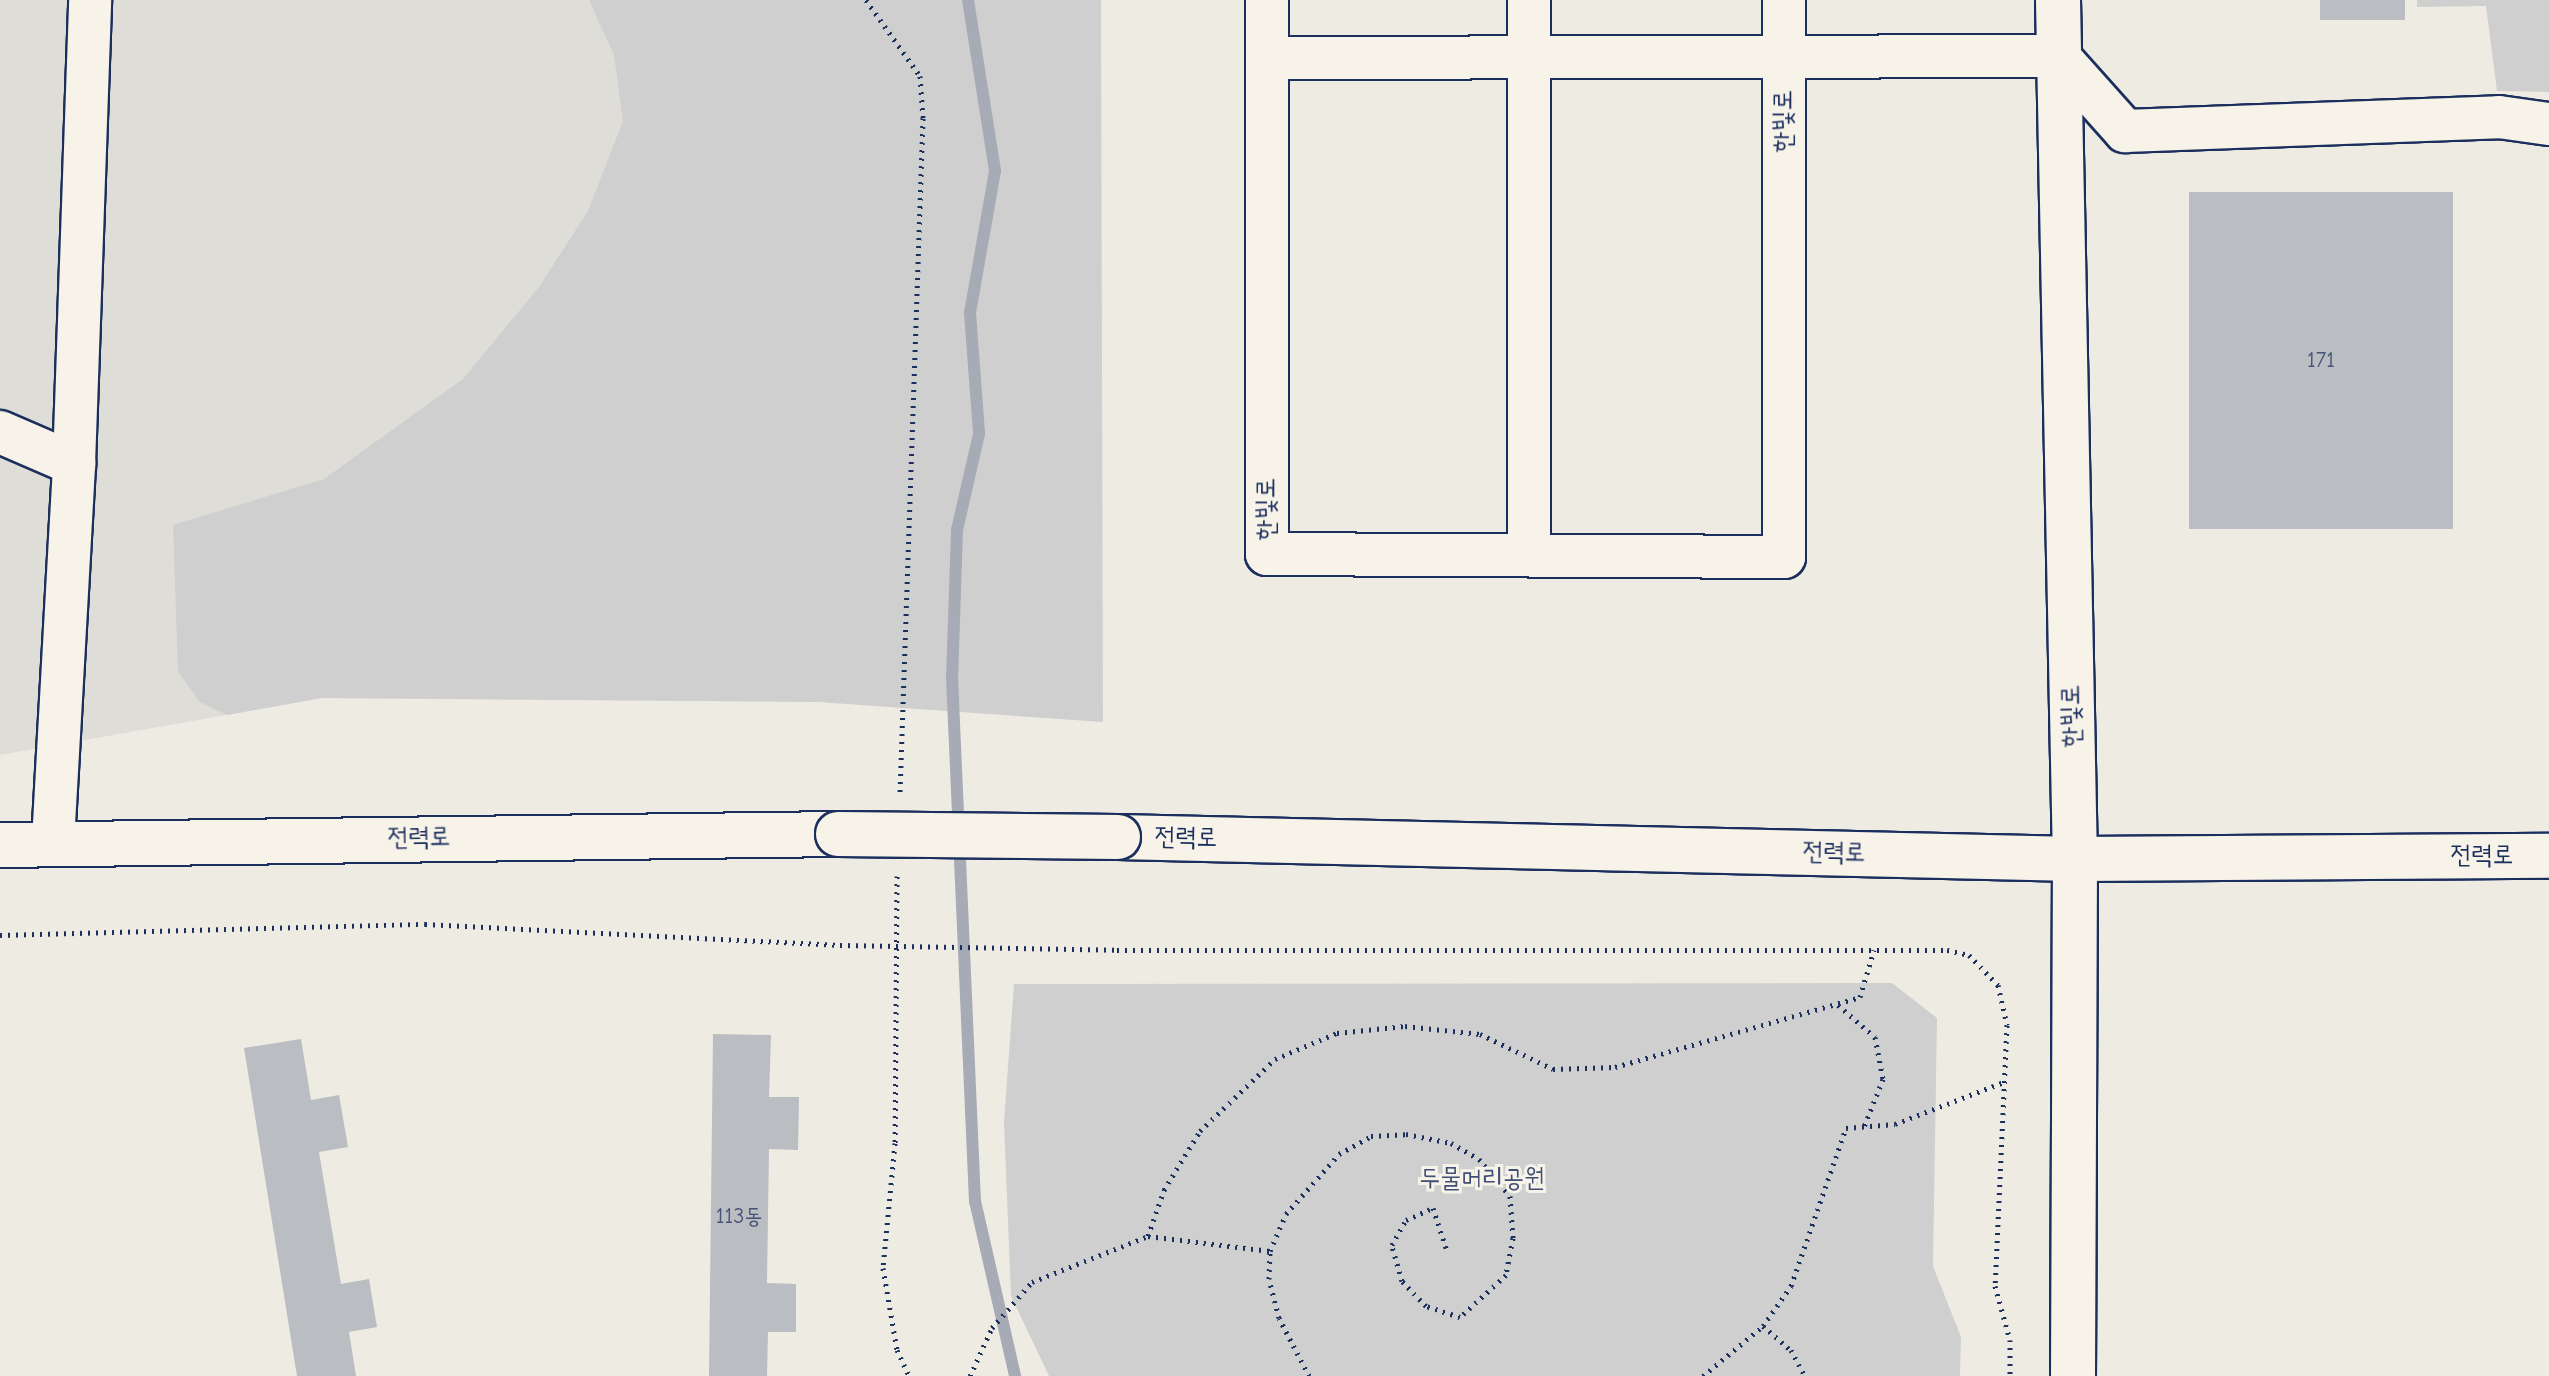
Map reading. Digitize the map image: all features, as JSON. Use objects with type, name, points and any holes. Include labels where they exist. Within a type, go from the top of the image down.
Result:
[{"type":"street","points":[[53,842],[74,464],[90,0]]},
{"type":"street","name":"한빛로","points":[[1267,0],[1267,554],[1784,557],[1784,0]]},
{"type":"street","points":[[1529,0],[1529,555]]},
{"type":"street","name":"한빛로","points":[[2058,0],[2075,859],[2073,1376]]},
{"type":"street","name":"한빛로","points":[[1267,58],[1784,54],[2058,56]]},
{"type":"street","points":[[2058,56],[2125,131],[2499,117],[2549,124]]},
{"type":"street","points":[[0,432],[74,464]]},
{"type":"street","name":"전력로","points":[[0,845],[838,834],[1118,837],[2075,859],[2549,856]]},
{"type":"path","points":[[866,0],[920,76],[923,118],[900,796]]},
{"type":"path","points":[[897,874],[895,1143],[883,1268],[897,1350],[909,1376]]},
{"type":"path","points":[[0,935],[425,924],[840,945],[1117,950],[1947,950],[1969,955],[1998,985],[2007,1025],[1995,1286],[2010,1340],[2010,1376]]},
{"type":"path","points":[[1148,1236],[1164,1190],[1200,1131],[1275,1059],[1337,1033],[1405,1026],[1480,1034],[1553,1069],[1615,1067],[1860,997],[1874,950]]},
{"type":"path","points":[[1838,1004],[1875,1037],[1883,1079],[1864,1127]]},
{"type":"path","points":[[1703,1376],[1763,1326],[1791,1286],[1846,1128],[1895,1124],[2004,1082]]},
{"type":"path","points":[[1309,1376],[1279,1318],[1269,1279],[1270,1251],[1286,1214],[1339,1154],[1371,1136],[1406,1134],[1451,1143],[1479,1159],[1510,1196],[1513,1238],[1506,1275],[1460,1317],[1426,1306],[1402,1281],[1392,1245],[1406,1220],[1433,1208],[1447,1251]]},
{"type":"path","points":[[970,1376],[992,1328],[1032,1282],[1148,1236],[1270,1251]]},
{"type":"path","points":[[1763,1326],[1791,1350],[1805,1376]]},
{"type":"shaded area","points":[[0,0],[783,0],[818,702],[322,698],[0,755]]},
{"type":"green space","points":[[589,0],[1101,0],[1103,722],[818,702],[322,698],[227,715],[200,702],[178,672],[173,525],[324,479],[463,379],[539,287],[588,211],[623,121],[614,55]]},
{"type":"green space","points":[[2417,0],[2549,0],[2549,92],[2497,91],[2486,6],[2417,7]]},
{"type":"green space","name":"두물머리공원","points":[[1892,983],[1937,1018],[1933,1266],[1961,1337],[1960,1376],[1049,1376],[1011,1296],[1004,1122],[1014,984]]},
{"type":"building","points":[[2320,0],[2405,0],[2405,20],[2320,20]]},
{"type":"building","points":[[2189,192],[2453,192],[2453,529],[2189,529]]},
{"type":"building","points":[[713,1034],[771,1035],[769,1097],[799,1097],[798,1150],[769,1149],[767,1283],[796,1284],[796,1332],[768,1332],[767,1376],[709,1376]]},
{"type":"building","points":[[301,1039],[311,1100],[339,1095],[348,1147],[319,1152],[341,1284],[369,1279],[377,1327],[349,1332],[356,1376],[297,1376],[244,1048]]},
{"type":"waterway","points":[[968,0],[995,171],[970,313],[979,434],[957,530],[952,677],[975,1201],[1015,1376]]}]
